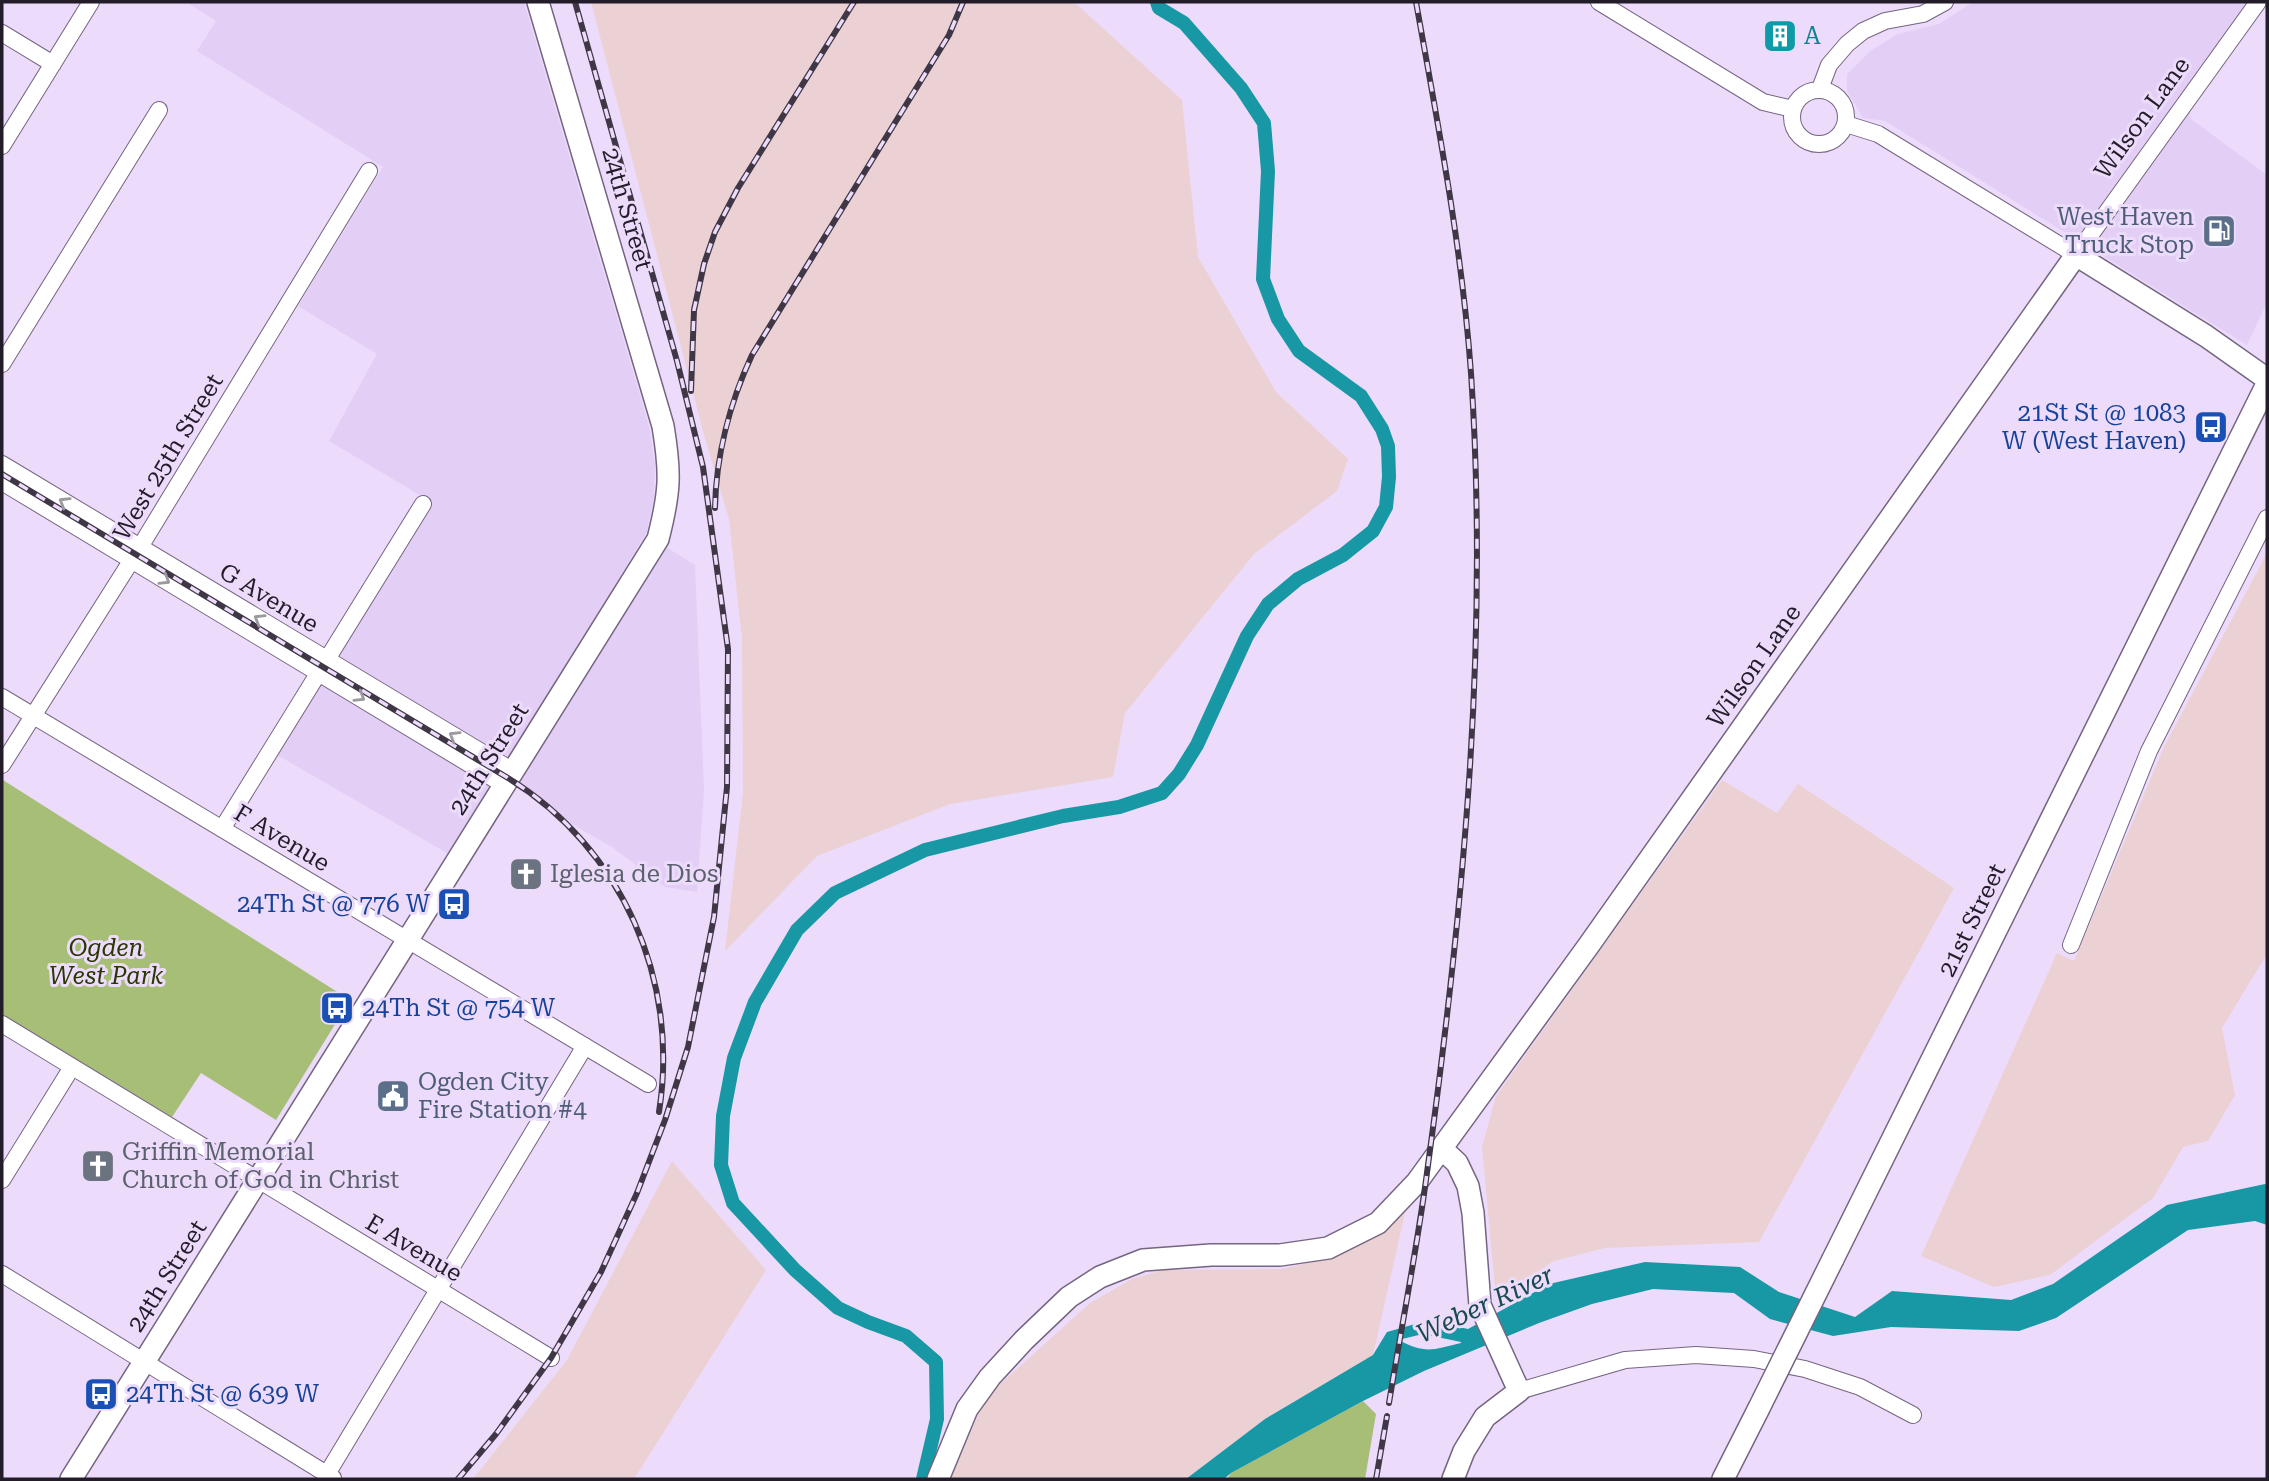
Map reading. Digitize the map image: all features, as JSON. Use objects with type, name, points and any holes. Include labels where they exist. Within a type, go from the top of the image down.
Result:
[{"type":"main road","name":"24th Street","points":[[71,1479],[658,539],[668,497],[670,467],[663,426],[538,2]]},
{"type":"main road","points":[[2076,255],[2206,336],[2267,381]]},
{"type":"main road","name":"Wilson Lane","points":[[938,1479],[967,1409],[990,1377],[1069,1297],[1100,1277],[1143,1260],[1211,1255],[1280,1255],[1328,1248],[1378,1223],[1417,1182],[1589,946],[2076,255]]},
{"type":"main road","name":"21st Street","points":[[1723,1479],[2267,381]]},
{"type":"main road","points":[[1442,1149],[1457,1163],[1468,1186],[1473,1213],[1480,1306],[1519,1391],[1485,1417],[1464,1451],[1453,1479]]},
{"type":"street","points":[[2,146],[91,2]]},
{"type":"street","points":[[1599,2],[1763,102],[1793,108]]},
{"type":"street","points":[[1820,89],[1829,65],[1847,44],[1863,31],[1885,21],[1923,14],[1945,2]]},
{"type":"street","name":"Wilson Lane","points":[[2076,255],[2258,2]]},
{"type":"street","points":[[2,33],[53,64]]},
{"type":"street","points":[[1820,89],[1839,98],[1847,115],[1846,124],[1838,137],[1830,142],[1811,144],[1796,132],[1792,123],[1793,108],[1801,96],[1820,89]]},
{"type":"street","points":[[2,364],[159,110]]},
{"type":"street","points":[[1846,124],[1878,134],[2076,255]]},
{"type":"street","name":"West 25th Street","points":[[2,765],[136,554],[369,171]]},
{"type":"street","name":"G Avenue","points":[[2,464],[136,554]]},
{"type":"street","name":"G Avenue","points":[[2,482],[136,554],[508,778]]},
{"type":"street","points":[[222,829],[423,504]]},
{"type":"street","points":[[2071,945],[2149,751],[2267,518]]},
{"type":"street","name":"F Avenue","points":[[2,697],[648,1084]]},
{"type":"street","name":"E Avenue","points":[[2,1024],[551,1358]]},
{"type":"street","points":[[2,1274],[331,1477],[437,1289],[585,1046]]},
{"type":"street","points":[[2,1180],[72,1067]]},
{"type":"street","points":[[1519,1391],[1625,1360],[1696,1355],[1731,1357],[1805,1369],[1860,1387],[1913,1415]]},
{"type":"shaded area","points":[[186,2],[524,2],[649,426],[655,465],[654,496],[647,532],[452,856],[272,752],[423,497],[329,441],[377,354],[298,306],[383,167],[197,51],[216,21]]},
{"type":"shaded area","points":[[591,2],[1074,2],[1182,100],[1198,257],[1276,392],[1348,459],[1337,491],[1254,554],[1125,713],[1113,777],[950,804],[817,856],[725,951],[743,792],[742,639],[729,519],[704,435]]},
{"type":"shaded area","points":[[1973,2],[2251,2],[2186,91],[2191,119],[2267,175],[2267,302],[2247,345],[1885,121],[1863,118],[1847,91],[1847,74],[1870,51],[1898,34],[1939,24]]},
{"type":"shaded area","points":[[666,547],[695,565],[704,790],[697,892],[665,887],[612,847],[542,807],[517,785]]},
{"type":"shaded area","points":[[2267,553],[2267,954],[2222,1028],[2235,1095],[2208,1141],[2183,1147],[2153,1198],[2050,1275],[1994,1287],[1921,1256],[2057,953],[2074,961],[2164,747]]},
{"type":"shaded area","points":[[1722,780],[1777,813],[1798,784],[1954,888],[1759,1242],[1605,1248],[1554,1261],[1496,1299],[1482,1147],[1496,1096]]},
{"type":"shaded area","points":[[672,1161],[766,1270],[634,1479],[473,1479],[567,1360]]},
{"type":"shaded area","points":[[2265,1184],[2267,1225],[2255,1221],[2188,1230],[2056,1318],[2019,1331],[1891,1327],[1833,1336],[1770,1319],[1734,1293],[1653,1289],[1592,1304],[1424,1371],[1363,1401],[1224,1479],[1186,1479],[1265,1419],[1373,1355],[1387,1332],[1429,1320],[1468,1329],[1549,1284],[1645,1262],[1740,1267],[1779,1292],[1855,1317],[1892,1291],[2011,1300],[2053,1284],[2167,1205]],"holes":[[[1423,1334],[1461,1342],[1423,1349],[1398,1340]]]},
{"type":"shaded area","points":[[1407,1204],[1373,1355],[1265,1419],[1186,1479],[951,1479],[978,1415],[997,1387],[1090,1303],[1132,1279],[1163,1270],[1282,1269],[1337,1256],[1378,1233]]},
{"type":"green space","name":"Ogden West Park","points":[[3,780],[350,1000],[276,1120],[201,1073],[172,1117],[2,1014]]},
{"type":"green space","points":[[1363,1401],[1376,1414],[1365,1479],[1227,1479],[1231,1473]]},
{"type":"waterway","points":[[923,1479],[937,1419],[936,1362],[906,1336],[838,1308],[795,1270],[733,1203],[721,1165],[723,1116],[734,1058],[755,1002],[797,930],[835,893],[925,850],[1063,816],[1119,807],[1162,793],[1179,774],[1197,745],[1247,636],[1268,604],[1298,579],[1343,555],[1373,531],[1386,507],[1388,446],[1382,429],[1361,396],[1299,351],[1278,319],[1263,279],[1268,171],[1264,123],[1241,88],[1184,23],[1159,8],[1157,2]]},
{"type":"railway","points":[[458,1479],[496,1434],[551,1358],[601,1272],[637,1193],[665,1120],[688,1047],[714,917],[727,787],[728,649],[703,467],[677,361],[575,2]]},
{"type":"railway","points":[[691,391],[694,310],[704,264],[715,232],[738,188],[854,2]]},
{"type":"railway","points":[[715,508],[718,469],[726,430],[737,391],[752,355],[949,35],[963,2]]},
{"type":"railway","points":[[1389,1403],[1424,1195],[1452,968],[1470,770],[1477,572],[1476,473],[1467,326],[1448,187],[1416,2]]},
{"type":"railway","points":[[2,474],[508,778],[548,807],[583,841],[611,880],[634,922],[651,967],[660,1014],[663,1063],[659,1112]]},
{"type":"railway","points":[[1376,1479],[1387,1416]]},
{"type":"place","name":"A","points":[[1780,36]]},
{"type":"place","name":"West Haven Truck Stop","points":[[2219,231]]},
{"type":"place","name":"21St St @ 1083 W (West Haven)","points":[[2211,427]]},
{"type":"place","name":"Iglesia de Dios","points":[[526,874]]},
{"type":"place","name":"24Th St @ 776 W","points":[[454,904]]},
{"type":"place","name":"24Th St @ 754 W","points":[[337,1008]]},
{"type":"place","name":"Ogden City Fire Station #4","points":[[393,1096]]},
{"type":"place","name":"Griffin Memorial Church of God in Christ","points":[[98,1166]]},
{"type":"place","name":"24Th St @ 639 W","points":[[101,1394]]},
{"type":"water label","name":"Weber River","points":[[1485,1304]]}]
